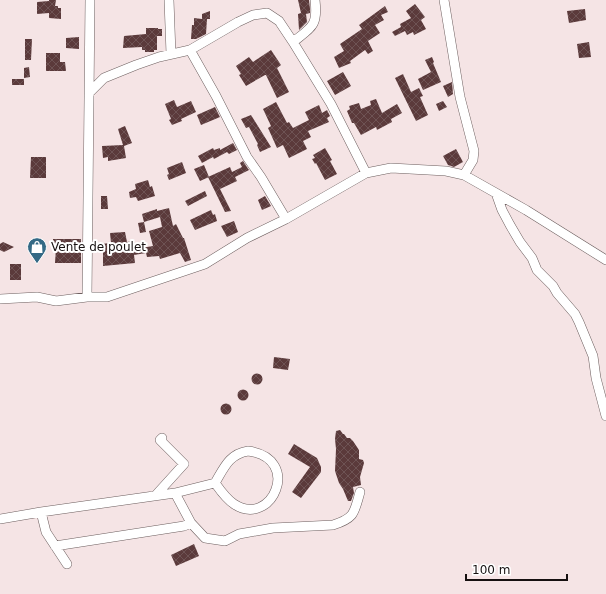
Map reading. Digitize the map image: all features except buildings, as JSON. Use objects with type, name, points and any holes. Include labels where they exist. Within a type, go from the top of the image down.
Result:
[{"type":"street","points":[[87,297],[90,0]]},
{"type":"street","points":[[168,0],[171,54]]},
{"type":"street","points":[[293,42],[312,27],[316,19],[315,0]]},
{"type":"street","points":[[444,0],[460,97],[474,151],[473,160],[464,175]]},
{"type":"street","points":[[89,93],[104,78],[158,57],[190,50],[253,15],[267,13],[279,21],[293,42],[331,104],[366,173]]},
{"type":"street","points":[[190,50],[216,96],[247,157],[261,177],[286,219]]},
{"type":"street","points":[[0,299],[37,297],[56,301],[87,297],[107,297],[205,264],[247,238],[286,219],[366,173],[391,168],[446,171],[464,175],[550,224],[606,260]]},
{"type":"street","points":[[496,193],[502,210],[510,225],[532,258],[538,270],[553,286],[575,314],[579,322],[593,356],[596,378],[606,416]]},
{"type":"street","points":[[0,519],[175,493],[214,483],[229,460],[237,454],[248,451],[259,453],[268,458],[275,467],[278,478],[277,489],[272,498],[263,506],[251,509],[233,504],[214,483]]},
{"type":"street","points":[[155,496],[184,464]]},
{"type":"street","points":[[175,493],[191,523],[205,538],[225,541],[239,534],[273,528],[333,525],[347,520],[354,512],[360,492]]},
{"type":"street","points":[[41,512],[46,532],[67,564]]},
{"type":"street","points":[[54,546],[184,526],[191,523]]},
{"type":"place","name":"Vente de poulet","points":[[37,264]]}]
